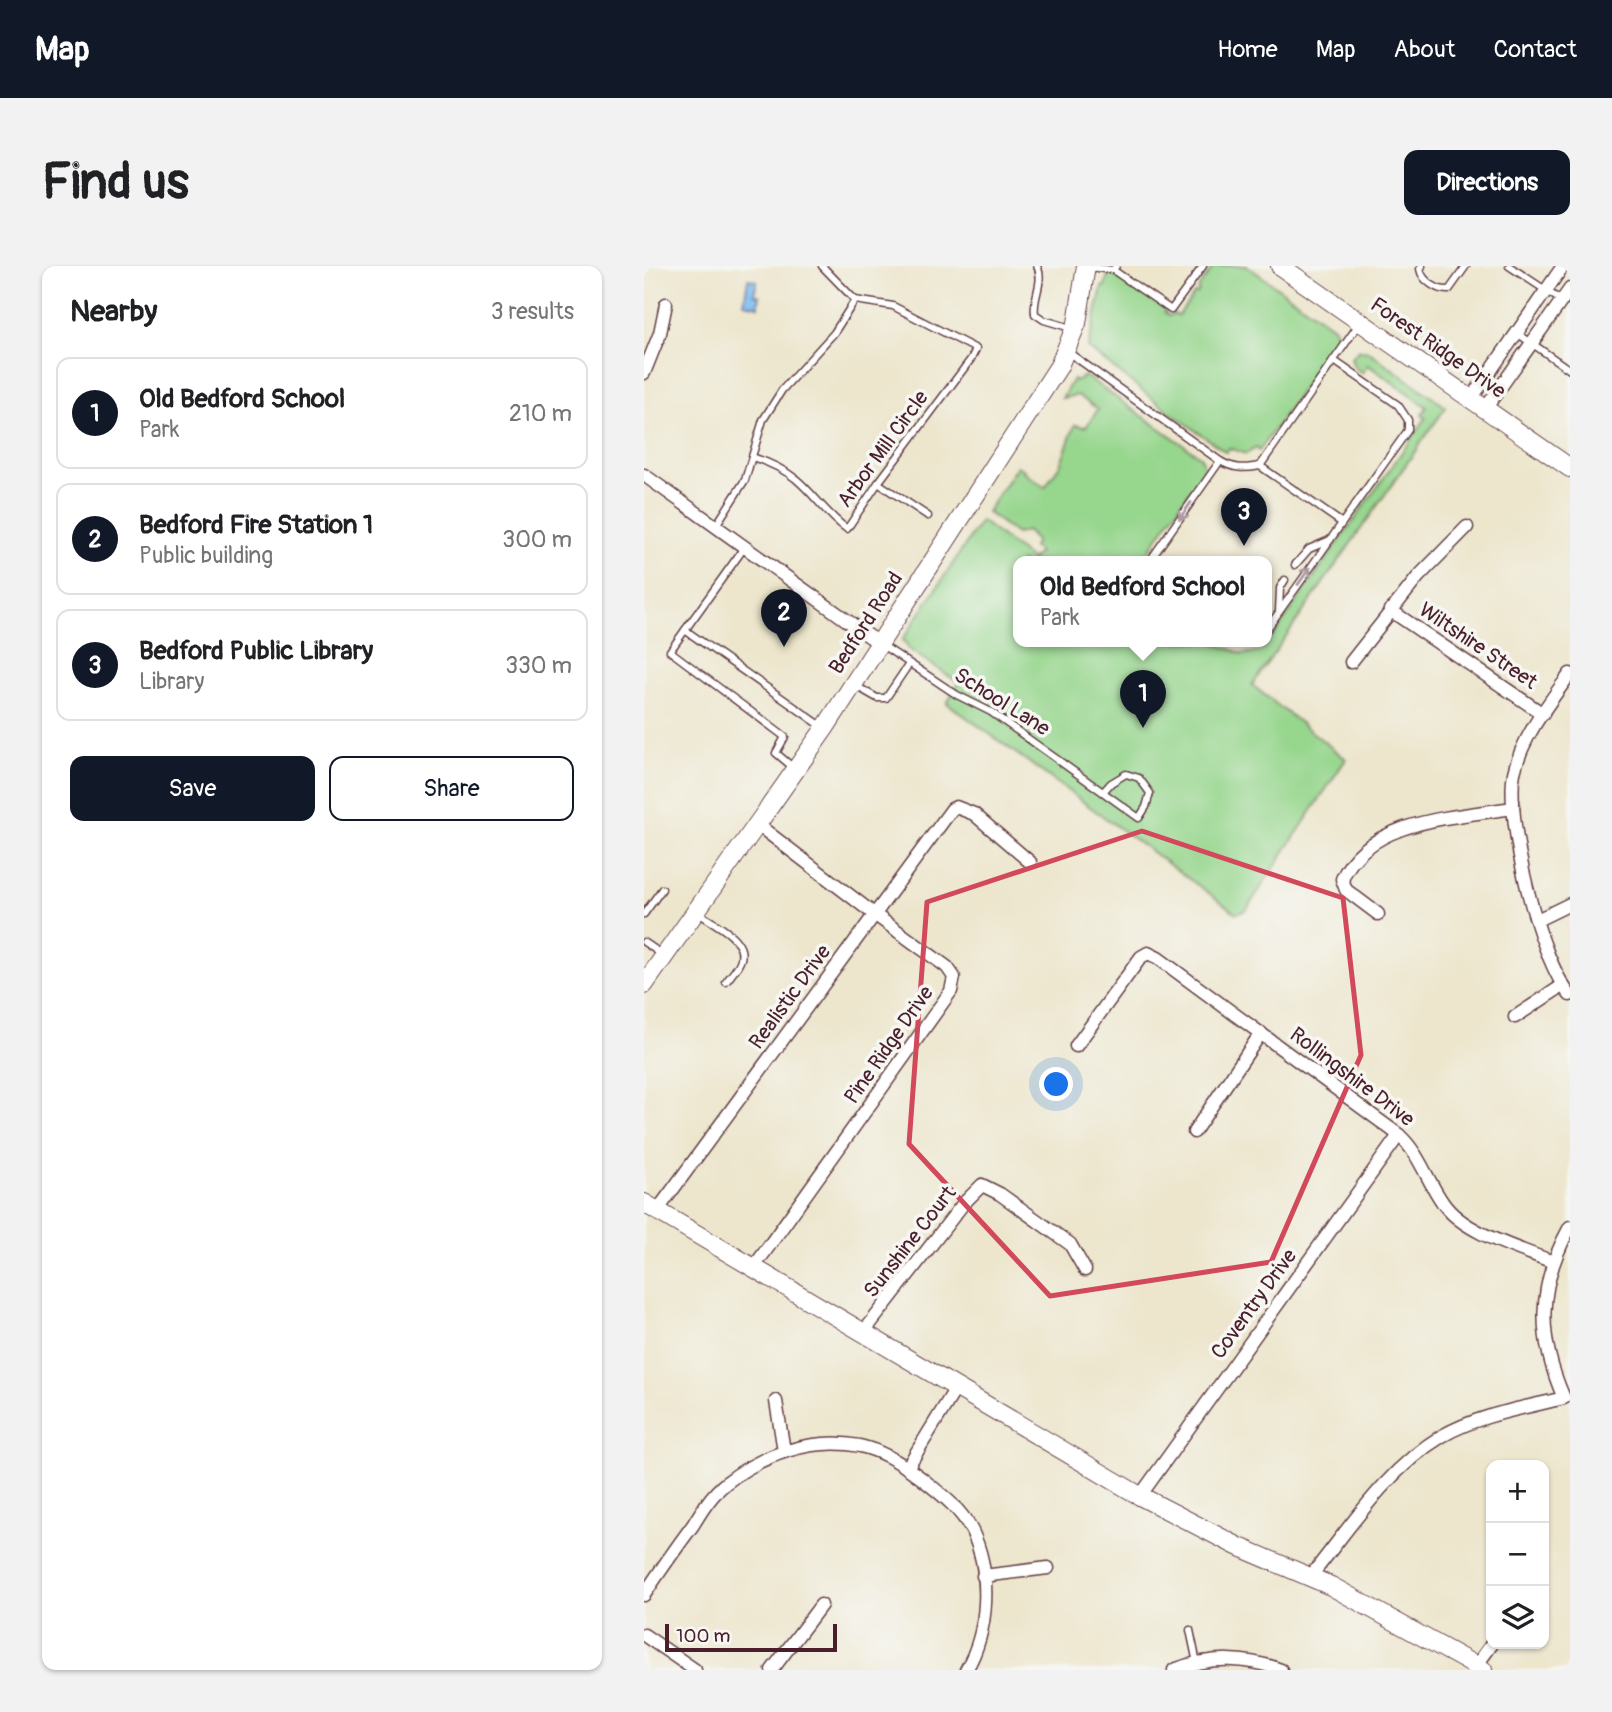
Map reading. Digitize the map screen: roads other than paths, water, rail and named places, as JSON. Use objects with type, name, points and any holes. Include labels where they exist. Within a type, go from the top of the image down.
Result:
[{"type":"main road","name":"Bedford Road","points":[[644,985],[825,728],[1067,352],[1075,329],[1086,266]]},
{"type":"main road","name":"Forest Ridge Drive","points":[[1280,266],[1570,468]]},
{"type":"main road","points":[[650,1207],[1140,1496],[1237,1546],[1364,1603],[1479,1668]]},
{"type":"street","points":[[1478,404],[1517,333],[1563,266]]},
{"type":"street","points":[[1478,404],[1531,343],[1570,289]]},
{"type":"street","points":[[644,373],[660,333],[666,304]]},
{"type":"street","points":[[644,475],[880,644]]},
{"type":"street","points":[[1351,662],[1418,577],[1467,527]]},
{"type":"street","name":"Wiltshire Street","points":[[1390,610],[1543,714]]},
{"type":"street","points":[[1515,1017],[1566,990],[1552,968],[1537,920],[1517,843],[1513,808],[1514,773],[1527,739],[1570,674]]},
{"type":"street","name":"Realistic Drive","points":[[650,1207],[874,914],[942,820],[956,807],[974,814],[1030,862]]},
{"type":"street","points":[[1378,914],[1346,890],[1342,879],[1360,853],[1384,835],[1424,823],[1513,808]]},
{"type":"street","name":"Pine Ridge Drive","points":[[754,1267],[954,985],[954,977],[947,967],[758,825]]},
{"type":"street","points":[[1537,920],[1570,904]]},
{"type":"street","name":"Rollingshire Drive","points":[[1076,1046],[1141,957],[1148,953],[1399,1135],[1408,1143],[1421,1163],[1449,1212],[1477,1230],[1553,1262]]},
{"type":"street","points":[[1194,1132],[1261,1033]]},
{"type":"street","name":"Coventry Drive","points":[[1140,1496],[1399,1135]]},
{"type":"street","name":"Sunshine Court","points":[[863,1333],[964,1204],[982,1185],[1000,1194],[1070,1244],[1085,1270]]},
{"type":"street","points":[[1310,1577],[1382,1488],[1403,1467],[1441,1437],[1493,1416],[1568,1401],[1552,1370],[1544,1315],[1553,1262],[1570,1227]]},
{"type":"street","points":[[907,1468],[957,1388]]},
{"type":"street","points":[[776,1401],[784,1451]]},
{"type":"street","points":[[644,1595],[711,1498],[725,1483],[763,1460],[784,1451],[827,1444],[860,1446],[885,1455],[907,1468],[946,1497],[972,1531],[983,1576],[985,1603],[981,1633],[966,1670]]},
{"type":"street","points":[[983,1576],[1048,1568]]},
{"type":"street","points":[[772,1670],[821,1605]]},
{"type":"street","points":[[644,1635],[695,1670]]},
{"type":"street","points":[[1479,1668],[1489,1649]]},
{"type":"street","points":[[1174,1670],[1205,1661],[1241,1660],[1281,1670]]},
{"type":"lane","points":[[715,527],[745,480],[758,433],[782,390],[834,333],[855,300],[822,266]]},
{"type":"lane","points":[[1086,266],[1115,268],[1171,310],[1203,266]]},
{"type":"lane","points":[[1422,266],[1421,275],[1444,291],[1449,290],[1466,266]]},
{"type":"lane","points":[[1509,266],[1562,301]]},
{"type":"lane","points":[[1039,268],[1035,314],[1044,320],[1075,329]]},
{"type":"lane","name":"Arbor Mill Circle","points":[[752,457],[775,464],[797,480],[831,518],[847,529],[878,482],[976,349],[892,306],[855,300]]},
{"type":"lane","points":[[1260,466],[1360,322]]},
{"type":"lane","points":[[1517,333],[1570,370]]},
{"type":"lane","points":[[1067,352],[1220,461],[1238,469],[1260,466],[1342,523]]},
{"type":"lane","points":[[1272,622],[1408,430],[1408,419],[1398,405],[1333,360]]},
{"type":"lane","points":[[1153,556],[1220,461]]},
{"type":"lane","points":[[878,482],[928,516]]},
{"type":"lane","points":[[1295,565],[1309,549],[1330,540]]},
{"type":"lane","points":[[744,548],[670,651],[785,737],[776,753],[796,770]]},
{"type":"lane","points":[[1279,611],[1280,588],[1285,580]]},
{"type":"lane","points":[[685,630],[825,728]]},
{"type":"lane","name":"School Lane","points":[[880,644],[957,695],[990,712],[1139,818],[1150,793],[1139,778],[1126,774],[1111,783],[1103,792]]},
{"type":"lane","points":[[854,684],[877,698],[886,698],[909,664]]},
{"type":"lane","points":[[644,914],[662,889]]},
{"type":"lane","points":[[696,912],[733,937],[742,954],[741,962],[726,982]]},
{"type":"lane","points":[[644,942],[664,956]]},
{"type":"lane","points":[[1190,1630],[1196,1663]]},
{"type":"water","points":[[748,279],[757,281],[754,294],[760,296],[758,306],[744,303]]},
{"type":"place","name":"Bedford Public Library","points":[[1244,546]]},
{"type":"place","name":"Bedford Fire Station 1","points":[[784,647]]},
{"type":"place","name":"Old Bedford School","points":[[1143,728]]}]
